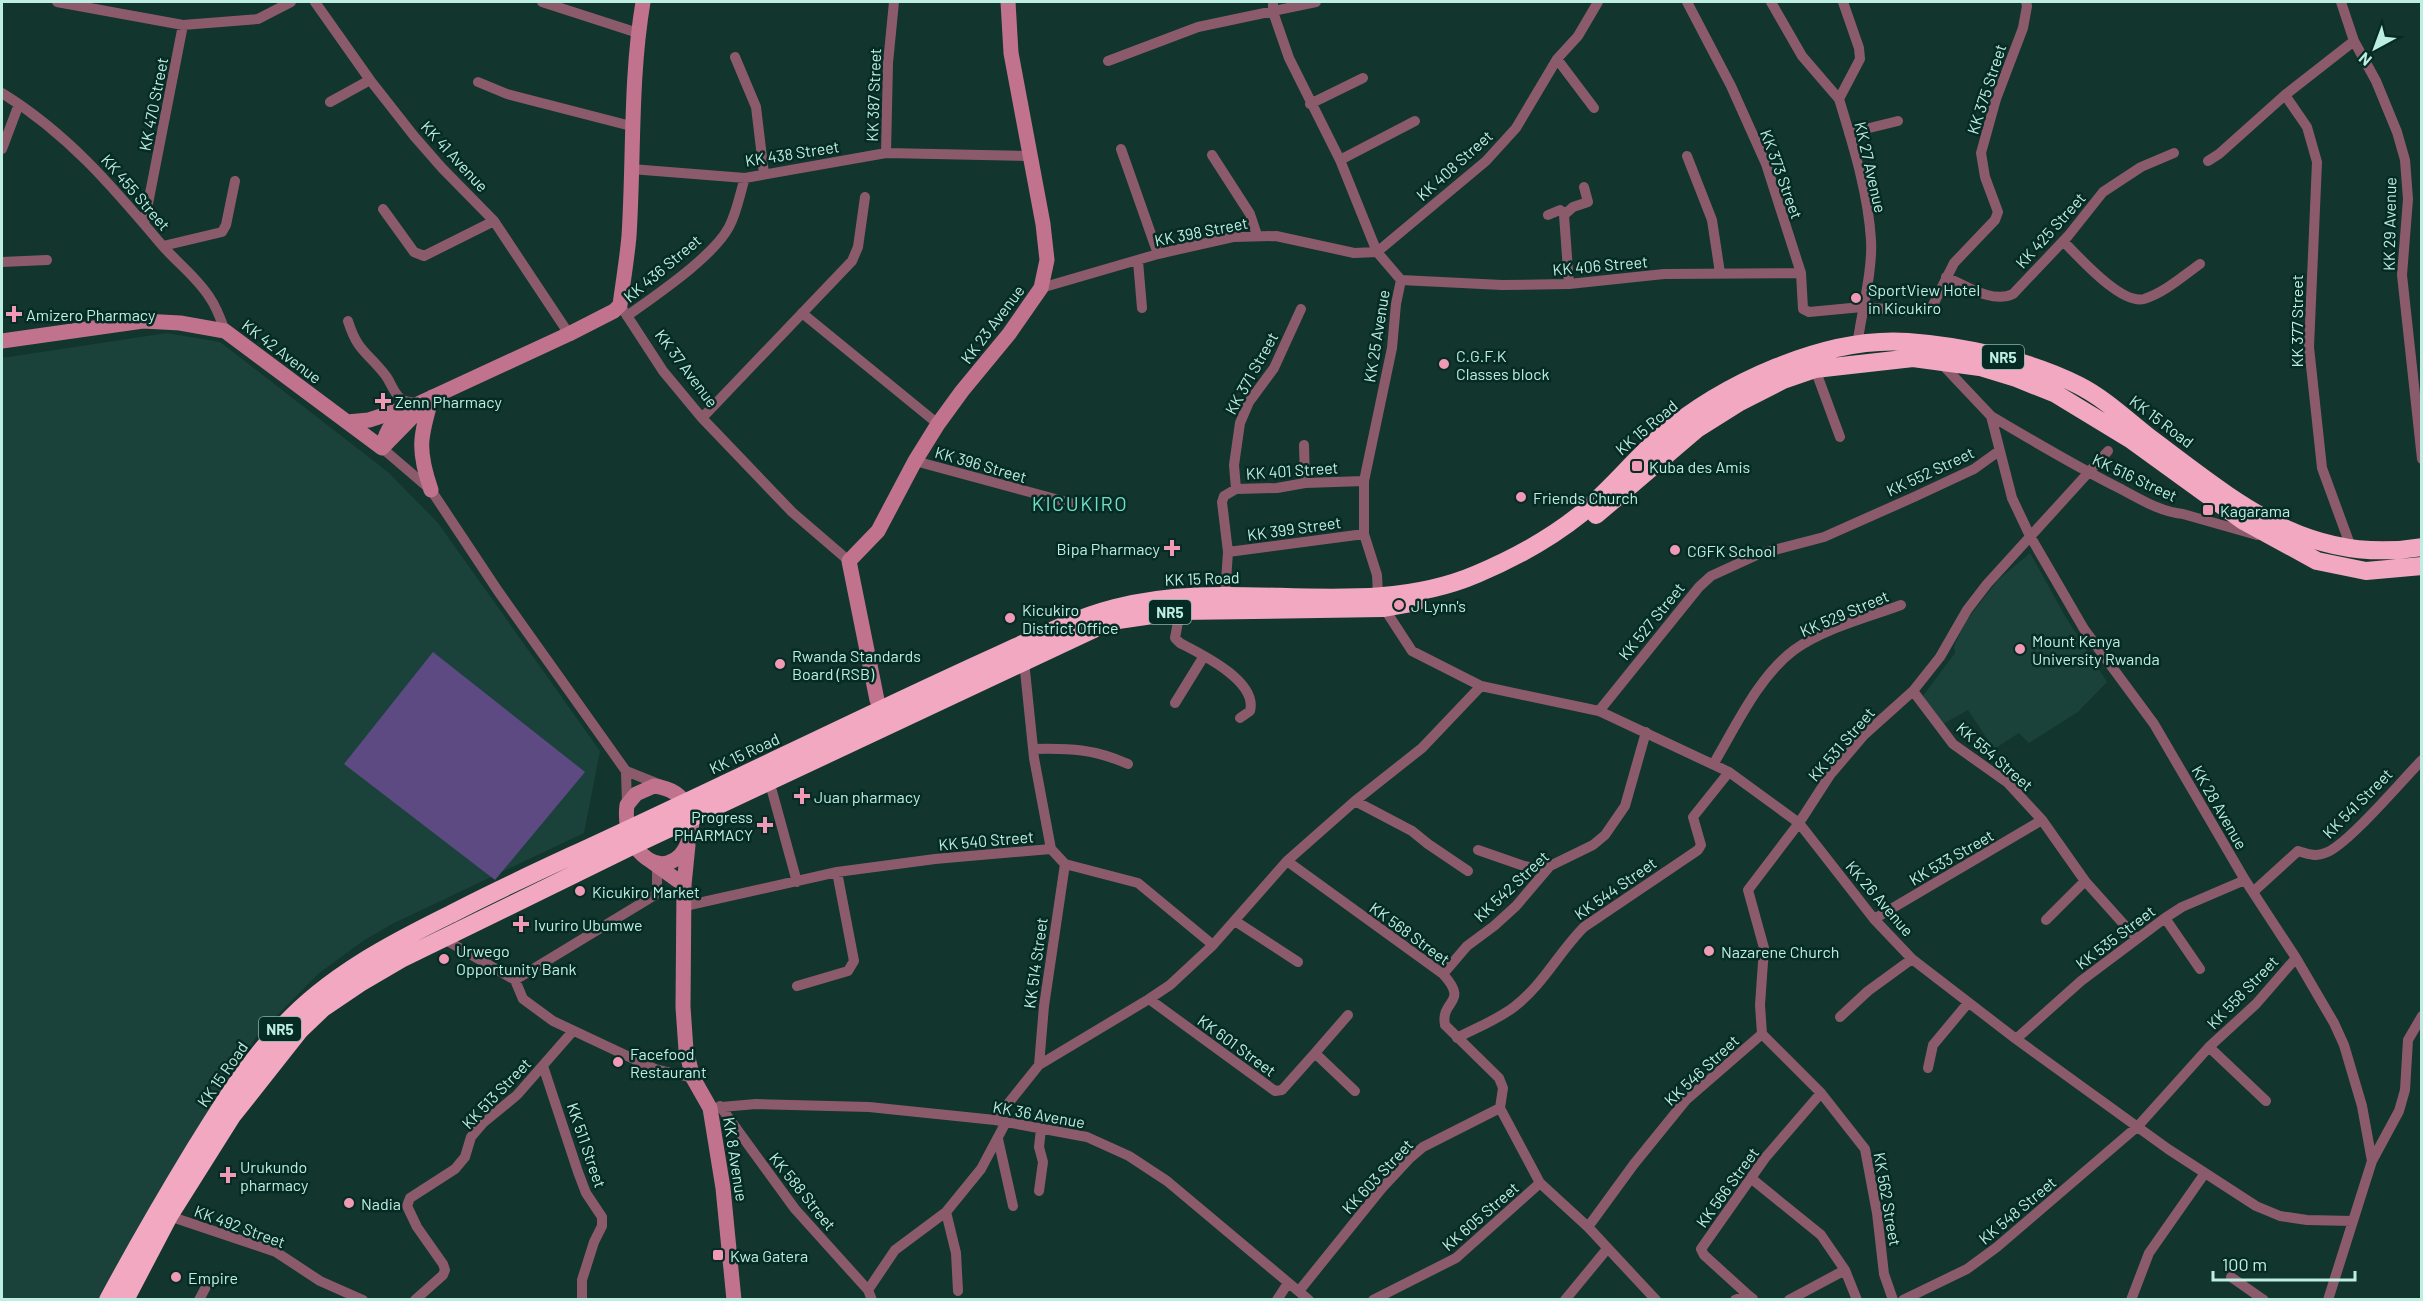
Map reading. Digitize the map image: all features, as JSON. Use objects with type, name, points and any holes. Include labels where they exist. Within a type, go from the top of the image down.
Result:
[{"type":"highway","name":"KK 15 Road","points":[[108,1299],[158,1209],[230,1093],[285,1023],[362,960],[418,931],[558,872],[767,789],[930,706],[1088,631],[1118,620],[1180,610],[1437,599],[1473,587],[1516,568],[1563,540],[1697,429],[1740,402],[1783,380],[1857,355],[1902,341],[1994,354],[2075,384],[2107,403],[2151,439],[2262,516],[2293,533],[2323,544],[2352,550],[2401,550],[2421,547]]},
{"type":"highway","name":"KK 15 Road","points":[[125,1299],[169,1216],[232,1116],[300,1030],[323,1008],[360,982],[444,939],[558,872],[755,769],[1028,642],[1110,609],[1157,599],[1225,596],[1326,597],[1381,602],[1469,578],[1523,553],[1557,532],[1585,511],[1663,434],[1700,408],[1772,369],[1802,357],[1857,355],[1939,360],[1980,367],[2016,378],[2056,394],[2130,439],[2242,520],[2317,561],[2366,571],[2421,566]]},
{"type":"highway","points":[[673,791],[898,690],[928,688]]},
{"type":"highway","points":[[690,836],[767,789]]},
{"type":"highway","points":[[418,931],[444,907],[627,812]]},
{"type":"highway","points":[[444,939],[483,929],[650,860]]},
{"type":"main road","points":[[347,422],[369,420],[413,406],[614,311],[624,310],[638,33],[644,2]]},
{"type":"main road","name":"KK 23 Avenue","points":[[849,561],[879,531],[915,461],[938,424],[1009,334],[1041,288],[1047,260],[1043,224],[1011,53],[1008,2]]},
{"type":"main road","name":"KK 42 Avenue","points":[[2,341],[143,321],[180,323],[225,331],[382,448]]},
{"type":"main road","points":[[382,448],[432,397]]},
{"type":"main road","points":[[431,490],[420,450],[421,436],[432,397]]},
{"type":"main road","points":[[382,448],[391,425],[413,406]]},
{"type":"main road","points":[[849,561],[877,700]]},
{"type":"main road","points":[[650,860],[673,861],[681,856],[690,836],[688,812],[673,791],[654,786],[632,798],[627,812],[634,846],[650,860],[684,885]]},
{"type":"main road","name":"KK 8 Avenue","points":[[690,836],[684,885],[683,1007],[686,1050],[693,1078],[715,1107],[734,1299]]},
{"type":"street","points":[[57,2],[82,3],[183,25],[258,18],[291,2]]},
{"type":"street","name":"KK 41 Avenue","points":[[315,2],[370,80],[442,168],[494,221],[569,334]]},
{"type":"street","points":[[542,2],[638,33]]},
{"type":"street","name":"KK 387 Street","points":[[894,2],[888,63],[886,153],[1030,156]]},
{"type":"street","points":[[1108,61],[1198,27],[1273,7],[1316,2]]},
{"type":"street","name":"KK 408 Street","points":[[1377,252],[1486,160],[1516,128],[1557,59],[1578,36],[1598,2]]},
{"type":"street","name":"KK 373 Street","points":[[1687,2],[1731,86],[1766,164],[1801,273],[1803,309],[1809,312],[1862,307]]},
{"type":"street","points":[[1771,2],[1802,56],[1839,99],[1860,59],[1859,48],[1843,2]]},
{"type":"street","name":"KK 375 Street","points":[[1862,307],[1911,311],[1930,309],[1954,263],[1995,220],[1998,212],[1985,177],[1982,153],[1996,99],[2023,28],[2026,2]]},
{"type":"street","name":"KK 29 Avenue","points":[[2341,2],[2354,41],[2376,81],[2397,132],[2405,160],[2408,199],[2402,275],[2421,459]]},
{"type":"street","name":"KK 25 Avenue","points":[[1273,7],[1288,58],[1340,160],[1377,252],[1401,280],[1396,304],[1392,348],[1364,481],[1364,534],[1377,575],[1381,602]]},
{"type":"street","name":"KK 470 Street","points":[[144,224],[183,25]]},
{"type":"street","points":[[2208,161],[2245,132],[2285,95],[2354,41]]},
{"type":"street","points":[[735,57],[756,107],[764,174]]},
{"type":"street","points":[[1557,59],[1594,108]]},
{"type":"street","points":[[1310,104],[1364,78]]},
{"type":"street","points":[[330,102],[370,80]]},
{"type":"street","points":[[478,82],[507,94],[632,126]]},
{"type":"street","name":"KK 455 Street","points":[[2,93],[83,155],[124,198],[163,246],[211,298],[225,331]]},
{"type":"street","name":"KK 377 Street","points":[[2285,95],[2307,127],[2317,162],[2309,337],[2310,369],[2322,468],[2352,550]]},
{"type":"street","name":"KK 27 Avenue","points":[[1839,99],[1859,165],[1871,240],[1857,355]]},
{"type":"street","points":[[2,149],[19,104]]},
{"type":"street","points":[[1340,160],[1415,121]]},
{"type":"street","points":[[1849,134],[1898,121]]},
{"type":"street","points":[[1121,149],[1158,254]]},
{"type":"street","name":"KK 438 Street","points":[[631,169],[745,178],[886,153]]},
{"type":"street","name":"KK 425 Street","points":[[1946,277],[1992,296],[2013,294],[2063,241],[2103,192],[2141,166],[2174,153]]},
{"type":"street","points":[[1212,155],[1250,214],[1257,235]]},
{"type":"street","points":[[1687,156],[1712,220],[1720,273]]},
{"type":"street","name":"KK 436 Street","points":[[624,310],[689,270],[722,236],[730,226],[745,178]]},
{"type":"street","points":[[163,246],[222,232],[226,225],[235,181]]},
{"type":"street","points":[[1564,213],[1588,202],[1584,187]]},
{"type":"street","points":[[702,418],[852,261],[858,247],[865,196]]},
{"type":"street","points":[[383,209],[414,252],[423,256],[494,221]]},
{"type":"street","points":[[1548,215],[1560,210],[1564,213]]},
{"type":"street","points":[[1564,213],[1569,284]]},
{"type":"street","name":"KK 398 Street","points":[[1041,288],[1193,245],[1257,235],[1276,236],[1354,253],[1377,252]]},
{"type":"street","points":[[2063,241],[2123,296],[2142,300],[2200,264]]},
{"type":"street","points":[[2,262],[47,260]]},
{"type":"street","name":"KK 398 Street","points":[[1137,261],[1142,308]]},
{"type":"street","name":"KK 406 Street","points":[[1401,280],[1502,285],[1569,284],[1664,274],[1801,273]]},
{"type":"street","name":"KK 371 Street","points":[[1236,489],[1234,465],[1240,423],[1249,402],[1274,368],[1301,309]]},
{"type":"street","name":"KK 37 Avenue","points":[[624,310],[663,371],[702,418],[792,512],[849,561]]},
{"type":"street","points":[[802,313],[938,424]]},
{"type":"street","points":[[348,321],[354,340],[363,352],[386,376],[396,394],[413,406]]},
{"type":"street","points":[[1939,360],[1991,416]]},
{"type":"street","points":[[1815,369],[1840,437]]},
{"type":"street","name":"KK 28 Avenue","points":[[1991,416],[2012,498],[2030,536],[2084,629],[2154,724],[2253,892],[2296,958],[2334,1023],[2344,1045],[2362,1106],[2372,1161],[2328,1299]]},
{"type":"street","name":"KK 516 Street","points":[[1991,416],[2087,472],[2170,513],[2183,514],[2276,540]]},
{"type":"street","points":[[1304,445],[1305,483]]},
{"type":"street","points":[[382,448],[431,490],[498,591],[626,771],[673,791]]},
{"type":"street","name":"KK 552 Street","points":[[1872,514],[1974,469],[1999,451]]},
{"type":"street","points":[[1912,691],[1940,657],[1967,610],[2030,536],[2108,451]]},
{"type":"street","name":"KK 396 Street","points":[[915,461],[1074,504]]},
{"type":"street","name":"KK 401 Street","points":[[1228,552],[1222,502],[1224,496],[1236,489],[1364,481]]},
{"type":"street","name":"KK 527 Street","points":[[1599,711],[1699,587],[1711,576],[1759,554],[1824,537],[1872,514]]},
{"type":"street","name":"KK 399 Street","points":[[1228,552],[1364,534]]},
{"type":"street","points":[[1225,596],[1228,552]]},
{"type":"street","name":"KK 26 Avenue","points":[[1381,602],[1412,651],[1481,686],[1599,711],[1729,772],[1799,823],[1874,918],[1912,958],[2016,1039],[2205,1173],[2256,1206],[2280,1216],[2307,1220],[2353,1221]]},
{"type":"street","name":"KK 529 Street","points":[[1714,763],[1751,699],[1793,651],[1816,637],[1901,605]]},
{"type":"street","points":[[1180,610],[1175,638],[1180,644],[1223,667],[1247,693],[1252,705],[1250,711],[1240,718]]},
{"type":"street","points":[[1175,704],[1204,656]]},
{"type":"street","points":[[1024,661],[1033,749],[1051,849]]},
{"type":"street","points":[[870,1295],[895,1250],[946,1212],[981,1169],[998,1138],[1001,1121],[1039,1065],[1170,986],[1213,945],[1287,861],[1355,801],[1422,748],[1481,686]]},
{"type":"street","name":"KK 554 Street","points":[[1912,691],[1953,744],[2008,783],[2042,820],[2085,881],[2137,939]]},
{"type":"street","name":"KK 531 Street","points":[[1799,823],[1830,776],[1857,743],[1912,691]]},
{"type":"street","name":"KK 542 Street","points":[[1443,974],[1467,946],[1516,906],[1545,870],[1562,859],[1593,845],[1605,835],[1625,807],[1646,732]]},
{"type":"street","points":[[1033,749],[1080,748],[1104,754],[1128,764]]},
{"type":"street","name":"KK 541 Street","points":[[2253,892],[2298,851],[2315,856],[2333,849],[2353,832],[2421,760]]},
{"type":"street","points":[[626,771],[627,812]]},
{"type":"street","name":"KK 544 Street","points":[[1457,1038],[1516,1006],[1539,982],[1570,940],[1584,927],[1698,850],[1701,845],[1693,817],[1729,772]]},
{"type":"street","points":[[767,789],[797,882]]},
{"type":"street","points":[[1355,801],[1412,831],[1468,871]]},
{"type":"street","name":"KK 533 Street","points":[[1874,918],[2042,820]]},
{"type":"street","name":"KK 546 Street","points":[[1588,1227],[1634,1164],[1686,1100],[1762,1034],[1760,1005],[1764,948],[1748,891],[1799,823]]},
{"type":"street","name":"KK 540 Street","points":[[685,906],[837,873],[935,859],[1051,849],[1065,864]]},
{"type":"street","points":[[1478,850],[1524,866],[1545,870]]},
{"type":"street","points":[[515,980],[655,895],[657,891],[650,860]]},
{"type":"street","name":"KK 568 Street","points":[[1287,861],[1443,974],[1455,987],[1455,993],[1444,1018],[1445,1025],[1499,1078],[1503,1088],[1500,1108],[1540,1183],[1588,1227],[1656,1299]]},
{"type":"street","points":[[1065,864],[1138,883],[1213,945]]},
{"type":"street","name":"KK 514 Street","points":[[1039,1065],[1044,1006],[1065,864]]},
{"type":"street","points":[[796,986],[848,971],[853,967],[854,961],[837,873]]},
{"type":"street","name":"KK 535 Street","points":[[2016,1039],[2081,981],[2165,918],[2182,907],[2246,880]]},
{"type":"street","points":[[2046,920],[2085,881]]},
{"type":"street","points":[[2165,918],[2200,969]]},
{"type":"street","points":[[1235,921],[1298,962]]},
{"type":"street","points":[[444,939],[515,980],[523,999],[536,1010],[655,1069],[693,1078]]},
{"type":"street","points":[[1839,1017],[1912,958]]},
{"type":"street","name":"KK 558 Street","points":[[2138,1126],[2210,1047],[2256,1004],[2296,958]]},
{"type":"street","name":"KK 601 Street","points":[[1149,999],[1275,1091],[1282,1090],[1315,1053]]},
{"type":"street","points":[[1928,1068],[1933,1045],[1968,1003]]},
{"type":"street","points":[[1348,1015],[1315,1053],[1355,1091]]},
{"type":"street","points":[[2372,1161],[2399,1110],[2405,1090],[2409,1040],[2421,1016]]},
{"type":"street","name":"KK 513 Street","points":[[415,1299],[443,1275],[445,1270],[410,1216],[407,1206],[410,1198],[455,1169],[465,1157],[471,1137],[483,1123],[517,1095],[573,1030]]},
{"type":"street","name":"KK 562 Street","points":[[1762,1034],[1821,1093],[1865,1149],[1884,1274],[1893,1299]]},
{"type":"street","points":[[2210,1047],[2266,1101]]},
{"type":"street","name":"KK 511 Street","points":[[543,1066],[582,1183],[602,1217],[602,1226],[594,1242],[582,1280],[582,1299]]},
{"type":"street","name":"KK 566 Street","points":[[1751,1297],[1704,1255],[1701,1249],[1766,1158],[1821,1093]]},
{"type":"street","name":"KK 36 Avenue","points":[[715,1107],[756,1104],[869,1107],[1001,1121],[1087,1137],[1129,1156],[1167,1181],[1309,1299]]},
{"type":"street","name":"KK 588 Street","points":[[715,1107],[795,1209],[870,1295]]},
{"type":"street","name":"KK 603 Street","points":[[1299,1291],[1382,1188],[1423,1147],[1500,1108]]},
{"type":"street","name":"KK 548 Street","points":[[1903,1299],[1967,1269],[1997,1247],[2138,1126]]},
{"type":"street","points":[[1039,1191],[1042,1162],[1039,1148],[1041,1129]]},
{"type":"street","points":[[998,1138],[1013,1206]]},
{"type":"street","points":[[2131,1299],[2149,1253],[2205,1173]]},
{"type":"street","points":[[1752,1179],[1821,1235],[1845,1270],[1857,1299]]},
{"type":"street","name":"KK 605 Street","points":[[1373,1299],[1456,1258],[1540,1183]]},
{"type":"street","points":[[946,1212],[956,1253],[958,1291]]},
{"type":"street","name":"KK 492 Street","points":[[169,1216],[276,1252],[320,1281],[335,1294],[363,1299]]},
{"type":"street","points":[[1565,1299],[1607,1249]]},
{"type":"street","points":[[1789,1299],[1845,1270]]},
{"type":"street","points":[[2231,1277],[2264,1299]]},
{"type":"street","points":[[199,1299],[210,1279]]},
{"type":"street","points":[[1277,1299],[1288,1283]]},
{"type":"street","points":[[1735,1299],[1751,1297]]},
{"type":"shaded area","points":[[167,333],[220,342],[388,472],[438,523],[600,751],[584,833],[392,924],[363,941],[318,974],[256,1037],[98,1299],[2,1300],[2,358]]},
{"type":"shaded area","name":"Mount Kenya University Rwanda","points":[[2030,553],[2065,616],[2107,682],[2078,712],[2029,743],[2019,733],[1994,749],[1968,710],[1943,724],[1923,696],[1955,653],[1954,646],[1966,621],[1998,580]]},
{"type":"shaded area","points":[[433,652],[585,772],[495,880],[344,764]]},
{"type":"place","name":"SportView Hotel in Kicukiro","points":[[1856,298]]},
{"type":"place","name":"Amizero Pharmacy","points":[[14,314]]},
{"type":"place","name":"C.G.F.K Classes block","points":[[1444,364]]},
{"type":"place","name":"Zenn Pharmacy","points":[[383,401]]},
{"type":"place","name":"Kuba des Amis","points":[[1637,466]]},
{"type":"place","name":"Friends Church","points":[[1521,497]]},
{"type":"place","name":"Kagarama","points":[[2208,510]]},
{"type":"place","name":"Bipa Pharmacy","points":[[1172,548]]},
{"type":"place","name":"CGFK School","points":[[1675,550]]},
{"type":"place","name":"J Lynn's","points":[[1399,605]]},
{"type":"place","name":"Kicukiro District Office","points":[[1010,618]]},
{"type":"place","name":"Mount Kenya University Rwanda","points":[[2020,649]]},
{"type":"place","name":"Rwanda Standards Board (RSB)","points":[[780,664]]},
{"type":"place","name":"Juan pharmacy","points":[[802,796]]},
{"type":"place","name":"Progress PHARMACY","points":[[765,825]]},
{"type":"place","name":"Kicukiro Market","points":[[580,891]]},
{"type":"place","name":"Ivuriro Ubumwe","points":[[521,924]]},
{"type":"place","name":"Nazarene Church","points":[[1709,951]]},
{"type":"place","name":"Urwego Opportunity Bank","points":[[444,959]]},
{"type":"place","name":"Facefood Restaurant","points":[[618,1062]]},
{"type":"place","name":"Urukundo pharmacy","points":[[228,1175]]},
{"type":"place","name":"Nadia","points":[[349,1203]]},
{"type":"place","name":"Kwa Gatera","points":[[718,1255]]},
{"type":"place","name":"Empire","points":[[176,1277]]},
{"type":"district","name":"KICUKIRO","points":[[1080,503]]}]
